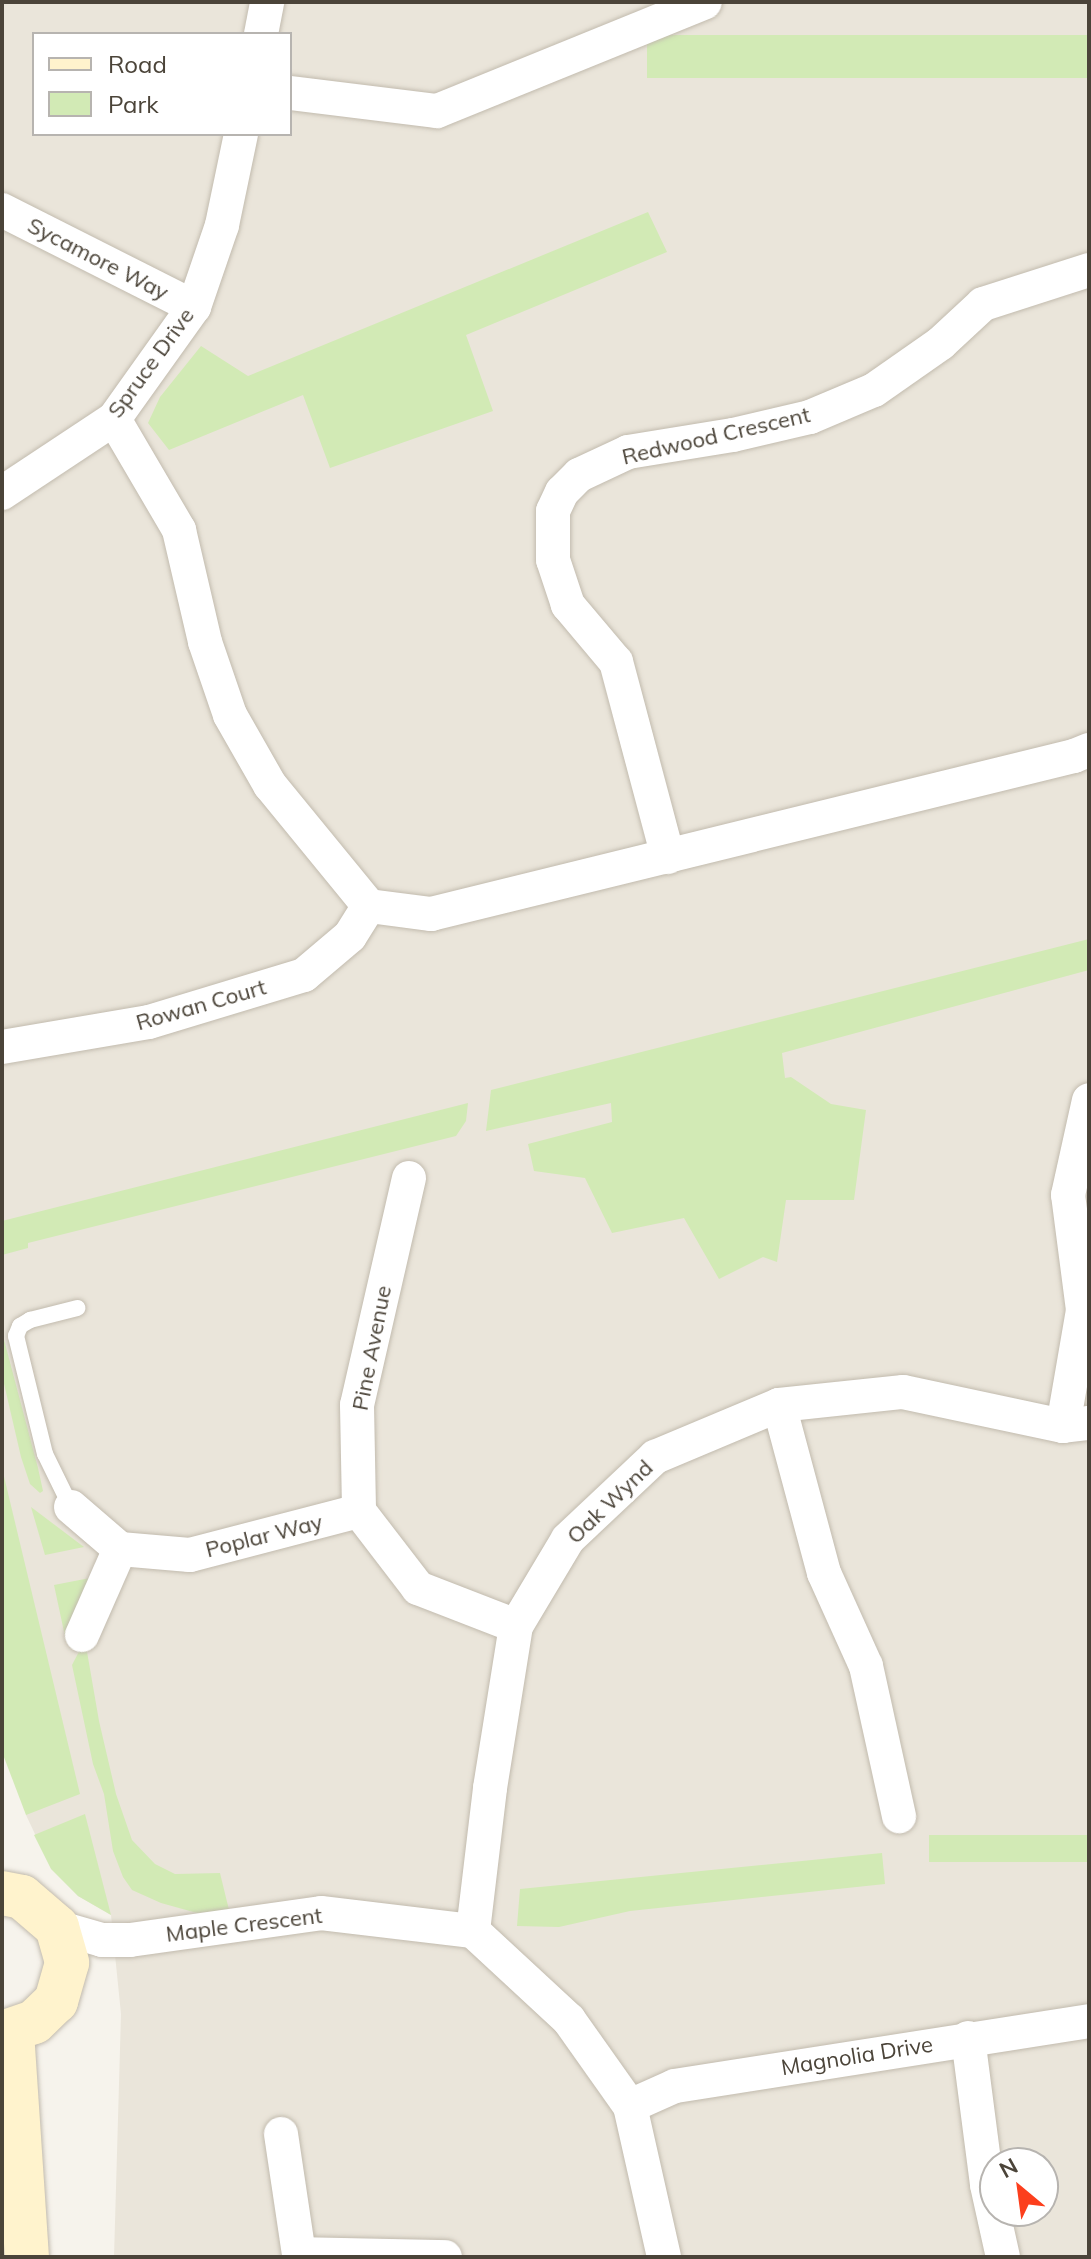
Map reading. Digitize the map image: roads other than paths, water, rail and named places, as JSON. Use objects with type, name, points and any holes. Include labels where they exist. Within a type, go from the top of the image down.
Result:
[{"type":"street","points":[[261,32],[267,2]]},
{"type":"street","points":[[292,93],[437,111],[705,2]]},
{"type":"street","name":"Spruce Drive","points":[[2,493],[114,419],[194,307],[222,225],[241,136]]},
{"type":"street","name":"Sycamore Way","points":[[2,210],[194,307]]},
{"type":"street","name":"Redwood Crescent","points":[[668,857],[616,662],[568,605],[553,560],[553,511],[562,492],[579,475],[628,452],[733,435],[810,417],[874,390],[941,343],[983,304],[1089,270]]},
{"type":"street","points":[[114,419],[179,530],[205,642],[230,715],[270,785],[369,906],[431,914],[1089,750]]},
{"type":"street","name":"Rowan Court","points":[[2,1047],[149,1022],[304,975],[350,936],[369,906]]},
{"type":"street","points":[[1076,1424],[1083,1310],[1068,1195],[1089,1100]]},
{"type":"street","name":"Pine Avenue","points":[[359,1511],[357,1405],[409,1178]]},
{"type":"street","name":"Oak Wynd","points":[[473,1931],[490,1788],[516,1626],[568,1539],[655,1457],[779,1405],[903,1392],[1076,1424]]},
{"type":"street","points":[[779,1405],[824,1573],[866,1666],[899,1816]]},
{"type":"street","points":[[71,1507],[120,1549],[82,1635]]},
{"type":"street","points":[[359,1511],[418,1588],[516,1626]]},
{"type":"street","name":"Poplar Way","points":[[120,1549],[190,1555],[359,1511]]},
{"type":"street","points":[[2,1893],[22,1897],[57,1927],[67,1963],[56,2001],[34,2022],[7,2032],[27,2257]]},
{"type":"street","name":"Maple Crescent","points":[[57,1927],[102,1940],[130,1940],[321,1913],[473,1931]]},
{"type":"street","points":[[473,1931],[569,2020],[630,2106],[664,2257]]},
{"type":"street","name":"Magnolia Drive","points":[[630,2106],[675,2086],[1089,2021]]},
{"type":"street","points":[[968,2038],[987,2185],[1003,2257]]},
{"type":"street","points":[[281,2134],[299,2254],[445,2257]]},
{"type":"lane","points":[[71,1507],[45,1454],[16,1336],[20,1326],[30,1320],[77,1308]]}]
